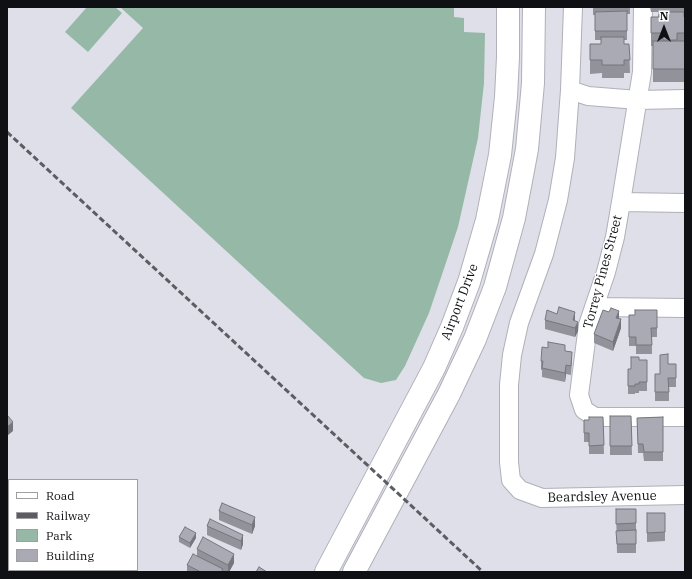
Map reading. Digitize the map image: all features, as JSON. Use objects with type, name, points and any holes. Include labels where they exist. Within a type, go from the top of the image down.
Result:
[{"type":"main road","name":"Airport Drive","points":[[326,572],[434,368],[452,327],[469,282],[487,220],[500,155],[506,98],[508,7]]},
{"type":"main road","name":"Airport Drive","points":[[354,572],[449,394],[475,339],[494,287],[514,218],[527,149],[533,89],[534,7]]},
{"type":"street","points":[[573,7],[570,90],[588,96],[638,100],[685,99]]},
{"type":"street","name":"Torrey Pines Street","points":[[643,7],[642,72],[622,202],[608,265],[588,325],[579,395],[584,410],[595,417],[685,417]]},
{"type":"street","name":"Beardsley Avenue","points":[[570,90],[565,158],[558,200],[544,254],[520,323],[512,355],[509,385],[509,462],[511,480],[520,490],[542,498],[685,495]]},
{"type":"street","points":[[622,202],[685,202]]},
{"type":"street","points":[[595,307],[685,308]]},
{"type":"green space","points":[[87,7],[115,7],[122,13],[88,52],[65,32]]},
{"type":"green space","points":[[120,7],[454,7],[454,17],[464,18],[464,32],[485,33],[484,83],[478,138],[458,227],[429,313],[405,366],[396,380],[381,383],[364,378],[71,108],[143,28]]},
{"type":"building","points":[[627,11],[627,31],[595,31],[595,12]]},
{"type":"building","points":[[664,12],[684,12],[685,33],[677,33],[677,40],[663,40],[663,33],[651,33],[651,17],[664,17]]},
{"type":"building","points":[[601,37],[624,37],[624,44],[629,44],[630,60],[624,60],[624,65],[602,65],[602,60],[590,60],[590,44],[601,44]]},
{"type":"building","points":[[653,41],[685,41],[685,69],[653,69]]},
{"type":"building","points":[[559,307],[575,312],[573,320],[578,322],[575,328],[545,320],[547,310],[557,314]]},
{"type":"building","points":[[611,308],[619,311],[616,318],[621,319],[613,342],[594,334],[603,310],[609,312]]},
{"type":"building","points":[[635,310],[657,310],[657,328],[651,328],[652,345],[636,345],[636,337],[629,337],[629,315],[635,315]]},
{"type":"building","points":[[548,342],[565,345],[565,351],[572,352],[571,366],[566,365],[565,373],[542,368],[542,347],[548,348]]},
{"type":"building","points":[[668,354],[668,364],[676,364],[676,378],[668,378],[669,392],[655,392],[655,374],[660,374],[660,355]]},
{"type":"building","points":[[631,357],[639,357],[639,360],[647,360],[647,382],[639,382],[639,384],[635,384],[635,386],[628,386],[628,369],[631,369]]},
{"type":"building","points":[[7,415],[13,422],[7,427]]},
{"type":"building","points":[[610,416],[631,416],[632,446],[610,446]]},
{"type":"building","points":[[589,417],[603,417],[604,445],[589,446],[589,433],[584,433],[584,420],[589,420]]},
{"type":"building","points":[[663,417],[663,452],[644,452],[643,444],[638,444],[637,418]]},
{"type":"building","points":[[222,503],[255,517],[252,525],[219,511]]},
{"type":"building","points":[[616,509],[636,509],[636,523],[616,524]]},
{"type":"building","points":[[647,513],[665,513],[665,532],[647,533]]},
{"type":"building","points":[[210,519],[243,535],[241,541],[207,526]]},
{"type":"building","points":[[7,525],[8,525],[8,540]]},
{"type":"building","points":[[185,527],[196,533],[190,543],[179,537]]},
{"type":"building","points":[[636,530],[636,544],[617,544],[616,531]]},
{"type":"building","points":[[203,537],[234,554],[228,565],[197,549]]},
{"type":"building","points":[[193,554],[223,569],[221,572],[201,572],[187,565]]},
{"type":"building","points":[[259,567],[267,572],[256,572]]},
{"type":"building","points":[[28,571],[48,571],[47,572]]},
{"type":"railway","points":[[7,132],[483,572]]}]
